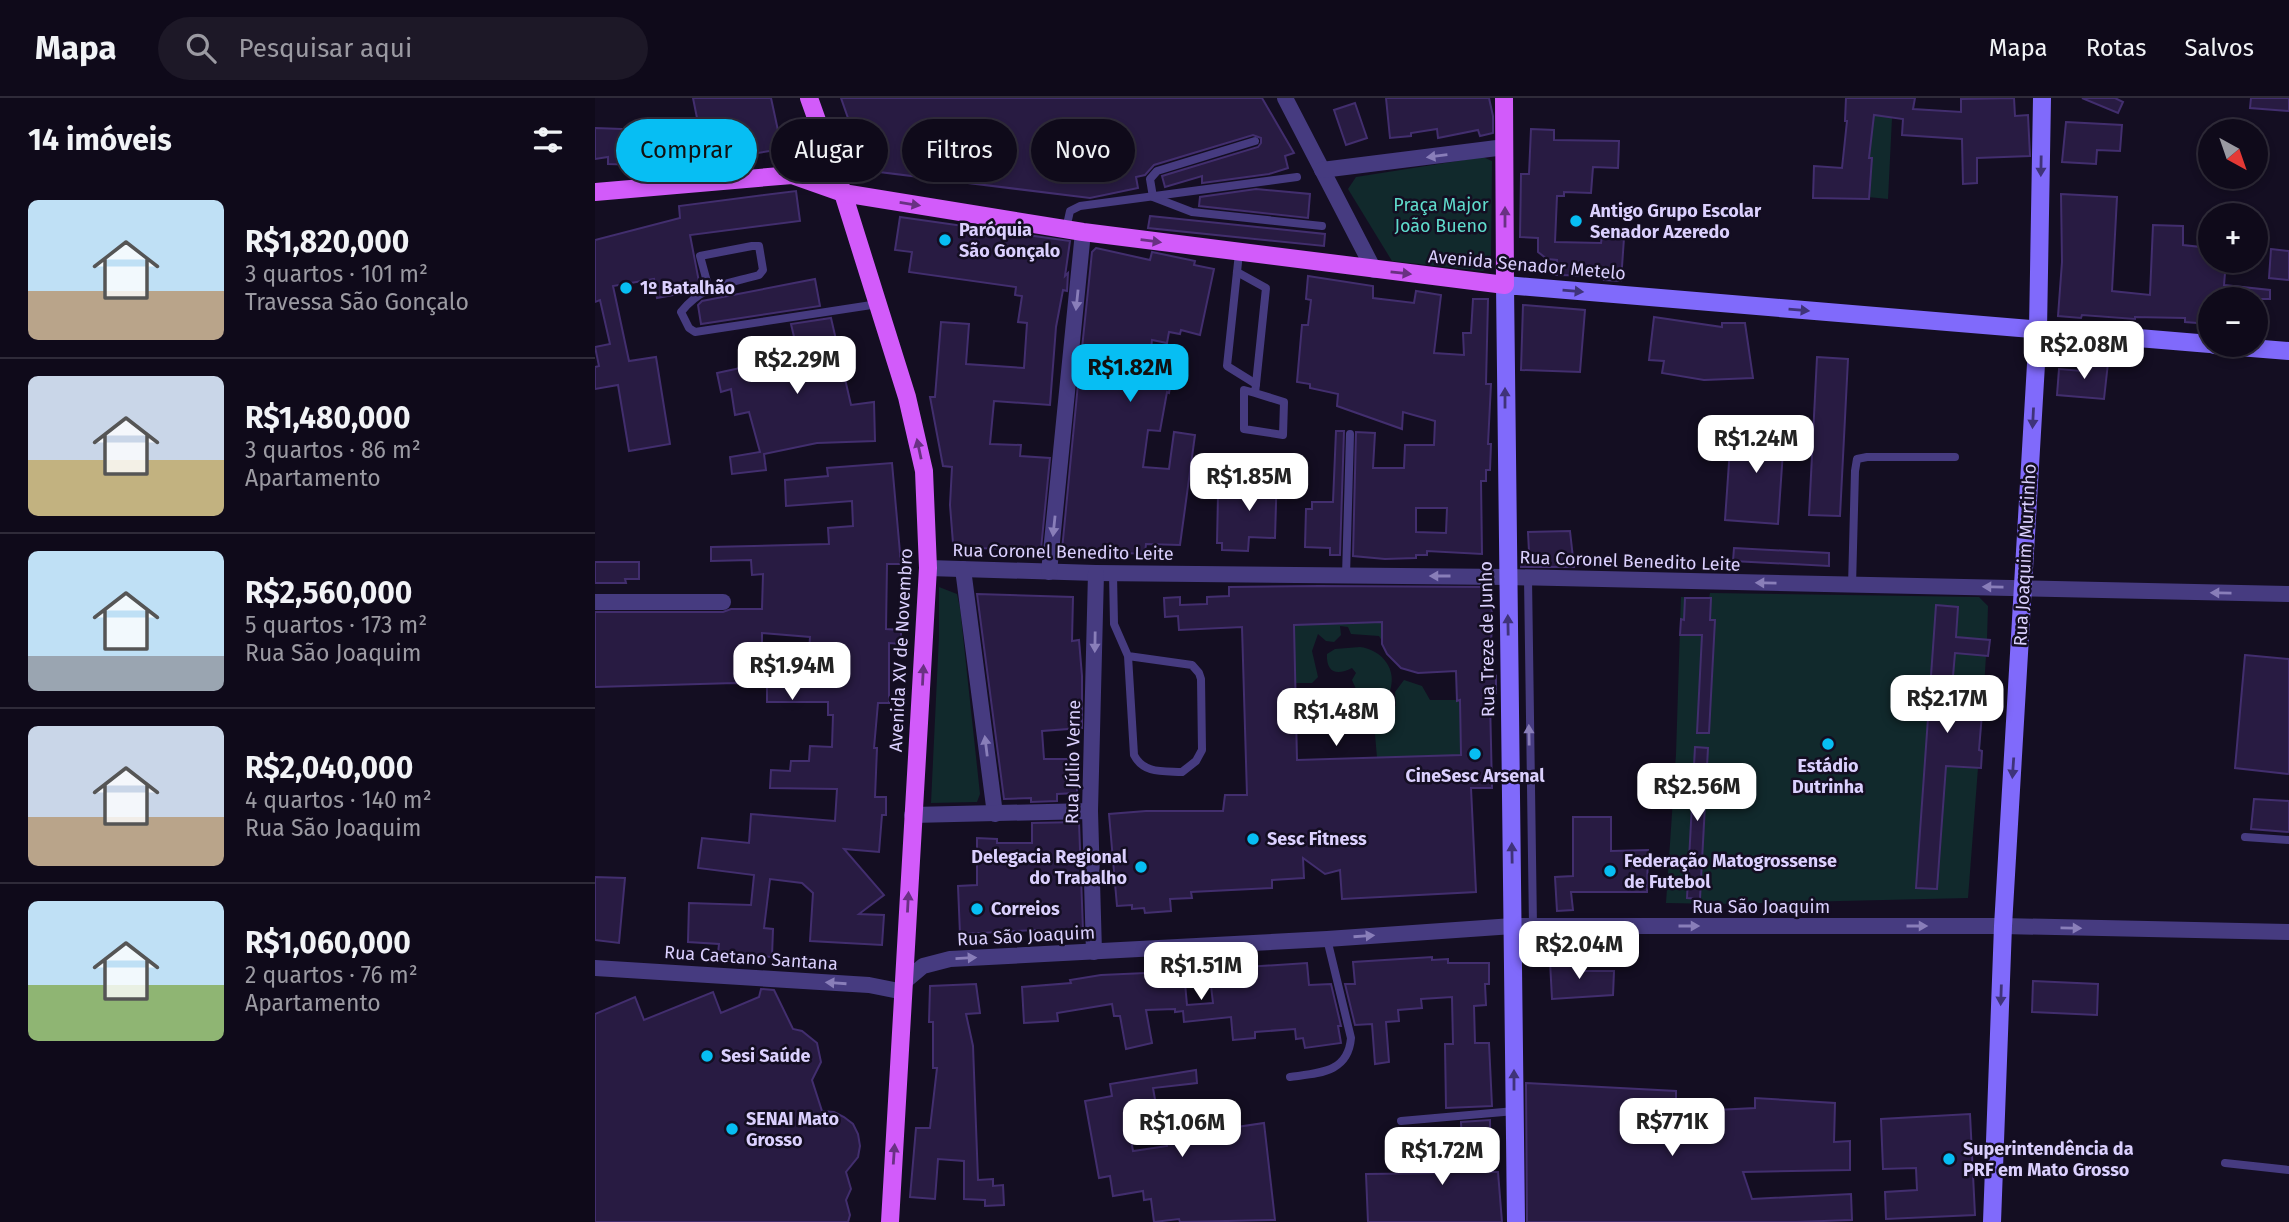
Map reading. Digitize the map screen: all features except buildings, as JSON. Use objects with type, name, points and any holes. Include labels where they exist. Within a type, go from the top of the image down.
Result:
[{"type":"main road","name":"Avenida XV de Novembro","points":[[809,98],[815,119]]},
{"type":"main road","name":"Rua Treze de Junho","points":[[1504,98],[1505,285]]},
{"type":"main road","points":[[595,192],[771,177]]},
{"type":"main road","name":"Avenida Senador Metelo","points":[[812,182],[843,193],[1075,231],[1505,285]]},
{"type":"main road","name":"Avenida XV de Novembro","points":[[839,182],[907,397],[924,471],[928,568],[890,1222]]},
{"type":"street","points":[[1285,98],[1374,270]]},
{"type":"street","name":"Rua Joaquim Murtinho","points":[[1992,1222],[2003,926],[2038,330],[2042,98]]},
{"type":"street","points":[[1322,170],[1505,147]]},
{"type":"street","points":[[1049,572],[1075,231]]},
{"type":"street","name":"Avenida Senador Metelo","points":[[1505,285],[2198,344]]},
{"type":"street","name":"Rua Treze de Junho","points":[[1505,285],[1516,1222]]},
{"type":"street","name":"Avenida Senador Metelo","points":[[2268,349],[2289,351]]},
{"type":"street","name":"Rua Coronel Benedito Leite","points":[[928,568],[2289,594]]},
{"type":"street","points":[[963,569],[995,814]]},
{"type":"street","name":"Rua Júlio Verne","points":[[1094,952],[1090,811],[1096,573]]},
{"type":"street","points":[[595,602],[723,602]]},
{"type":"street","points":[[912,815],[1090,811]]},
{"type":"street","name":"Rua São Joaquim","points":[[904,987],[923,966],[950,959],[1513,926],[2003,926],[2289,932]]},
{"type":"street","name":"Rua Caetano Santana","points":[[595,968],[904,987]]},
{"type":"lane","points":[[1153,197],[1150,179],[1157,171],[1255,141]]},
{"type":"lane","points":[[1075,231],[1070,211],[1080,206],[1297,177]]},
{"type":"lane","points":[[1153,197],[1192,212],[1322,226]]},
{"type":"lane","points":[[709,289],[700,256],[759,247],[763,270],[759,275],[709,289],[692,298],[681,312],[689,328],[695,332],[878,304]]},
{"type":"lane","points":[[1239,253],[1227,366],[1255,388],[1284,402],[1283,435],[1244,429],[1244,390],[1255,388]]},
{"type":"lane","points":[[1237,272],[1266,288],[1255,388]]},
{"type":"lane","points":[[1346,576],[1350,434]]},
{"type":"lane","points":[[1852,586],[1857,459],[1955,457]]},
{"type":"lane","points":[[1113,573],[1114,624],[1128,656],[1134,755],[1139,765],[1148,770],[1182,772],[1196,761],[1202,750],[1199,673],[1192,665],[1128,656]]},
{"type":"lane","points":[[1528,578],[1532,926]]},
{"type":"lane","points":[[2245,837],[2289,840]]},
{"type":"lane","points":[[1290,1077],[1327,1072],[1346,1058],[1350,1048],[1351,1038],[1327,939]]},
{"type":"lane","points":[[1401,1121],[1515,1111]]},
{"type":"lane","points":[[2225,1163],[2289,1170]]},
{"type":"green space","points":[[1870,98],[1893,98],[1888,199],[1868,197]]},
{"type":"green space","name":"Praça Major João Bueno","points":[[1483,157],[1492,161],[1491,264],[1483,271],[1392,261],[1348,189],[1356,177]]},
{"type":"green space","points":[[939,587],[957,594],[960,608],[980,794],[977,802],[931,803]]},
{"type":"green space","name":"Estádio Dutrinha","points":[[1710,593],[1979,597],[1988,606],[1987,639],[1990,640],[1986,656],[1981,768],[1978,768],[1968,898],[1666,903],[1676,754],[1681,597],[1709,598]]},
{"type":"green space","points":[[1382,622],[1382,641],[1379,636],[1351,634],[1348,627],[1340,626],[1341,635],[1334,642],[1326,641],[1318,634],[1312,651],[1318,677],[1312,683],[1295,683],[1294,625]]},
{"type":"green space","points":[[1360,647],[1379,655],[1391,672],[1391,689],[1386,703],[1390,708],[1396,706],[1395,692],[1404,680],[1422,686],[1430,700],[1460,700],[1461,755],[1377,758],[1375,734],[1334,731],[1327,709],[1339,702],[1354,707],[1356,701],[1353,694],[1356,689],[1352,680],[1356,673],[1352,668],[1342,672],[1334,671],[1329,666],[1327,654],[1335,649]]},
{"type":"place","name":"Antigo Grupo Escolar Senador Azeredo","points":[[1576,221]]},
{"type":"place","name":"Paróquia São Gonçalo","points":[[945,240]]},
{"type":"place","name":"1º Batalhão","points":[[626,288]]},
{"type":"place","name":"Estádio Dutrinha","points":[[1828,744]]},
{"type":"place","name":"CineSesc Arsenal","points":[[1475,754]]},
{"type":"place","name":"Sesc Fitness","points":[[1253,839]]},
{"type":"place","name":"Delegacia Regional do Trabalho","points":[[1141,867]]},
{"type":"place","name":"Federação Matogrossense de Futebol","points":[[1610,871]]},
{"type":"place","name":"Correios","points":[[977,909]]},
{"type":"place","name":"Sesi Saúde","points":[[707,1056]]},
{"type":"place","name":"SENAI Mato Grosso","points":[[732,1129]]},
{"type":"place","name":"Superintendência da PRF em Mato Grosso","points":[[1949,1159]]}]
